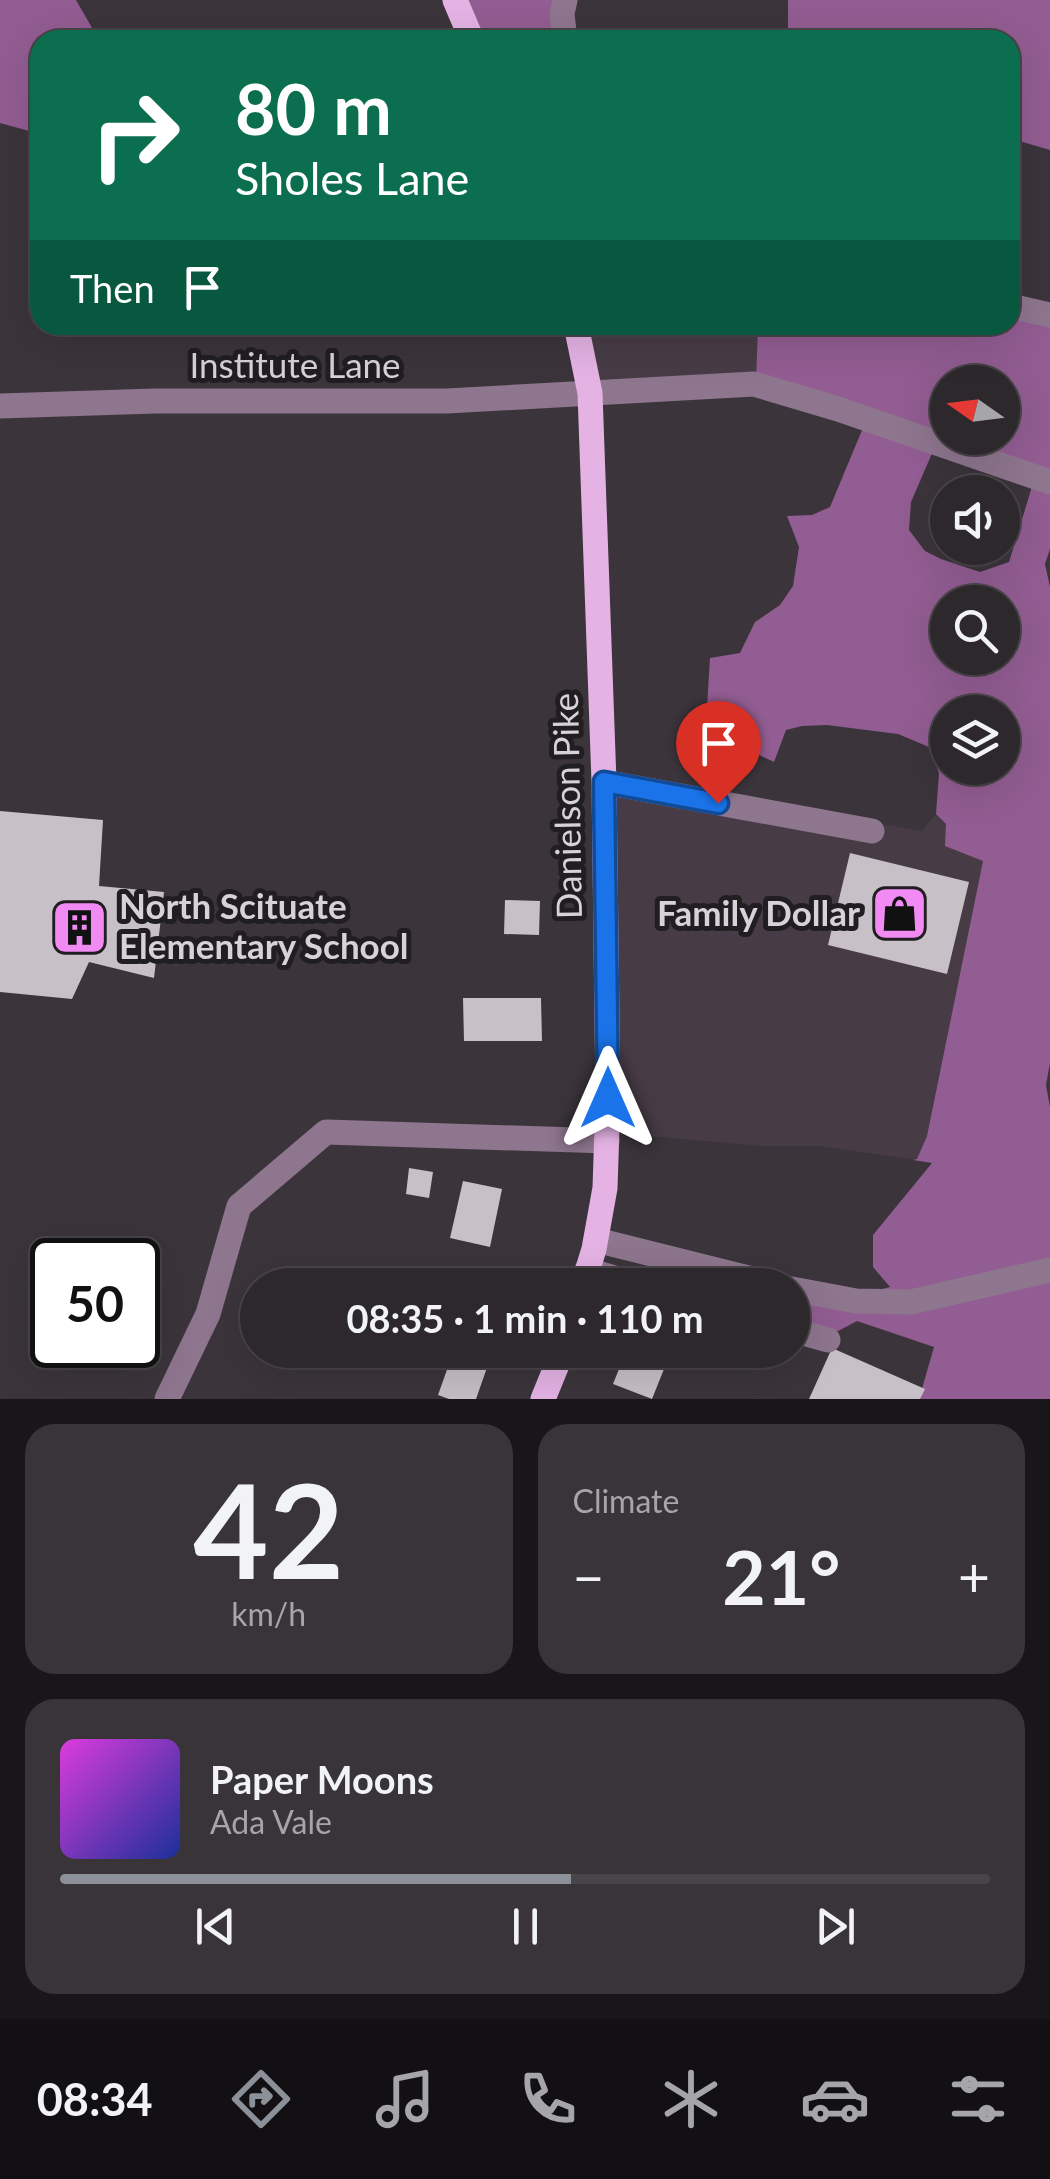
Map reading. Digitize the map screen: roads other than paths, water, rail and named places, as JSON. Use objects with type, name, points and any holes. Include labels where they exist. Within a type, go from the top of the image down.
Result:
[{"type":"main road","points":[[455,0],[468,30]]},
{"type":"main road","name":"Danielson Pike","points":[[580,335],[590,392],[604,782],[608,1080],[605,1188],[588,1268]]},
{"type":"main road","points":[[543,1399],[556,1368]]},
{"type":"street","points":[[564,30],[565,0]]},
{"type":"street","points":[[1020,308],[1050,315]]},
{"type":"street","name":"Institute Lane","points":[[0,406],[446,401],[754,384],[1050,482]]},
{"type":"street","points":[[604,782],[872,831]]},
{"type":"street","points":[[167,1399],[208,1314],[239,1206],[326,1132],[607,1141]]},
{"type":"street","points":[[596,1240],[708,1268]]},
{"type":"street","points":[[810,1292],[856,1301],[911,1302],[1050,1270]]},
{"type":"street","points":[[810,1335],[828,1340]]},
{"type":"place","name":"Family Dollar","points":[[899,914]]},
{"type":"place","name":"North Scituate Elementary School","points":[[80,927]]}]
